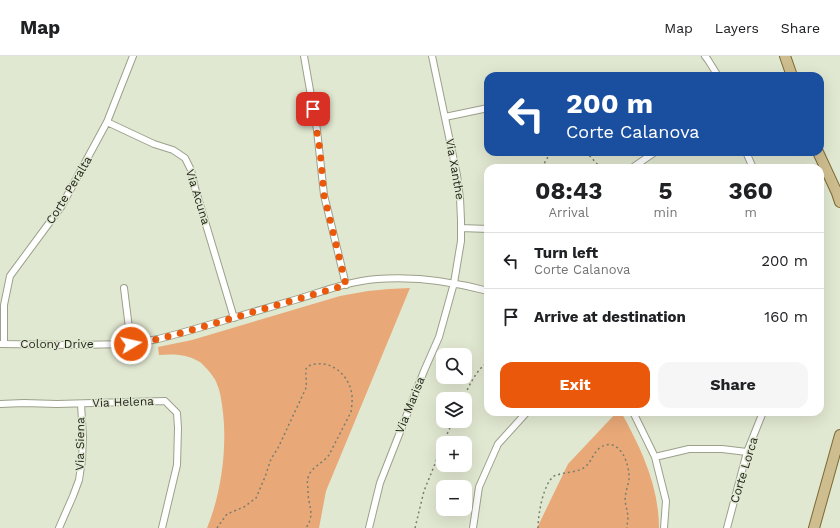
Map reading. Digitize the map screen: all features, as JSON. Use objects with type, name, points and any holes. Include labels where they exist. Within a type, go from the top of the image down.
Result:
[{"type":"main road","points":[[785,56],[791,72]]},
{"type":"main road","points":[[824,165],[840,202]]},
{"type":"main road","points":[[814,528],[840,435]]},
{"type":"street","name":"Corte Peralta","points":[[2,344],[4,305],[10,276],[61,207],[107,122],[133,56]]},
{"type":"street","points":[[304,56],[317,130],[324,195],[346,285]]},
{"type":"street","name":"Via Xanthe","points":[[432,56],[457,175],[460,198],[461,241],[454,283]]},
{"type":"street","points":[[705,56],[716,72]]},
{"type":"street","points":[[445,117],[484,109]]},
{"type":"street","name":"Via Acuna","points":[[107,122],[154,144],[173,150],[185,158],[191,170],[234,318]]},
{"type":"street","points":[[636,164],[644,156]]},
{"type":"street","points":[[461,228],[484,229]]},
{"type":"street","name":"Colony Drive","points":[[2,344],[131,344],[158,339],[346,285],[376,279],[406,278],[436,280],[484,290]]},
{"type":"street","name":"Via Marisa","points":[[369,528],[380,483],[424,371],[439,338],[454,283]]},
{"type":"street","points":[[124,288],[131,344]]},
{"type":"street","name":"Via Helena","points":[[0,404],[81,404],[165,401],[177,413],[178,428],[177,464],[162,528]]},
{"type":"street","name":"Via Siena","points":[[59,528],[71,503],[79,480],[83,437],[81,404]]},
{"type":"street","points":[[473,528],[479,488],[498,444],[523,416]]},
{"type":"street","points":[[635,416],[656,457],[666,501],[664,528]]},
{"type":"street","name":"Corte Lorca","points":[[727,528],[747,452],[761,416]]},
{"type":"street","points":[[656,457],[689,449],[722,449],[747,452]]},
{"type":"path","points":[[590,156],[598,164]]},
{"type":"path","points":[[217,528],[228,514],[244,507],[256,498],[271,458],[278,448],[306,388],[306,371],[308,367],[313,364],[327,364],[340,371],[351,388],[352,406],[351,412],[329,455],[312,470],[308,477],[308,500],[311,512],[310,520],[306,528]]},
{"type":"path","points":[[467,392],[478,372],[484,365]]},
{"type":"path","points":[[538,528],[538,520],[544,495],[548,485],[554,477],[585,468],[596,451],[605,445],[610,445],[615,446],[623,453],[627,465],[629,479],[625,500],[628,516],[627,528]]},
{"type":"path","points":[[414,528],[424,491],[436,461]]},
{"type":"shaded area","points":[[410,288],[326,491],[319,528],[207,528],[217,499],[224,451],[224,420],[220,392],[214,378],[200,362],[184,356],[159,355],[158,347],[192,340],[340,296],[368,291]]},
{"type":"shaded area","points":[[613,416],[623,416],[648,468],[656,497],[659,528],[537,528],[568,464]]},
{"type":"route","points":[[131,344],[181,333],[346,285],[324,195],[320,150],[313,109]]}]
